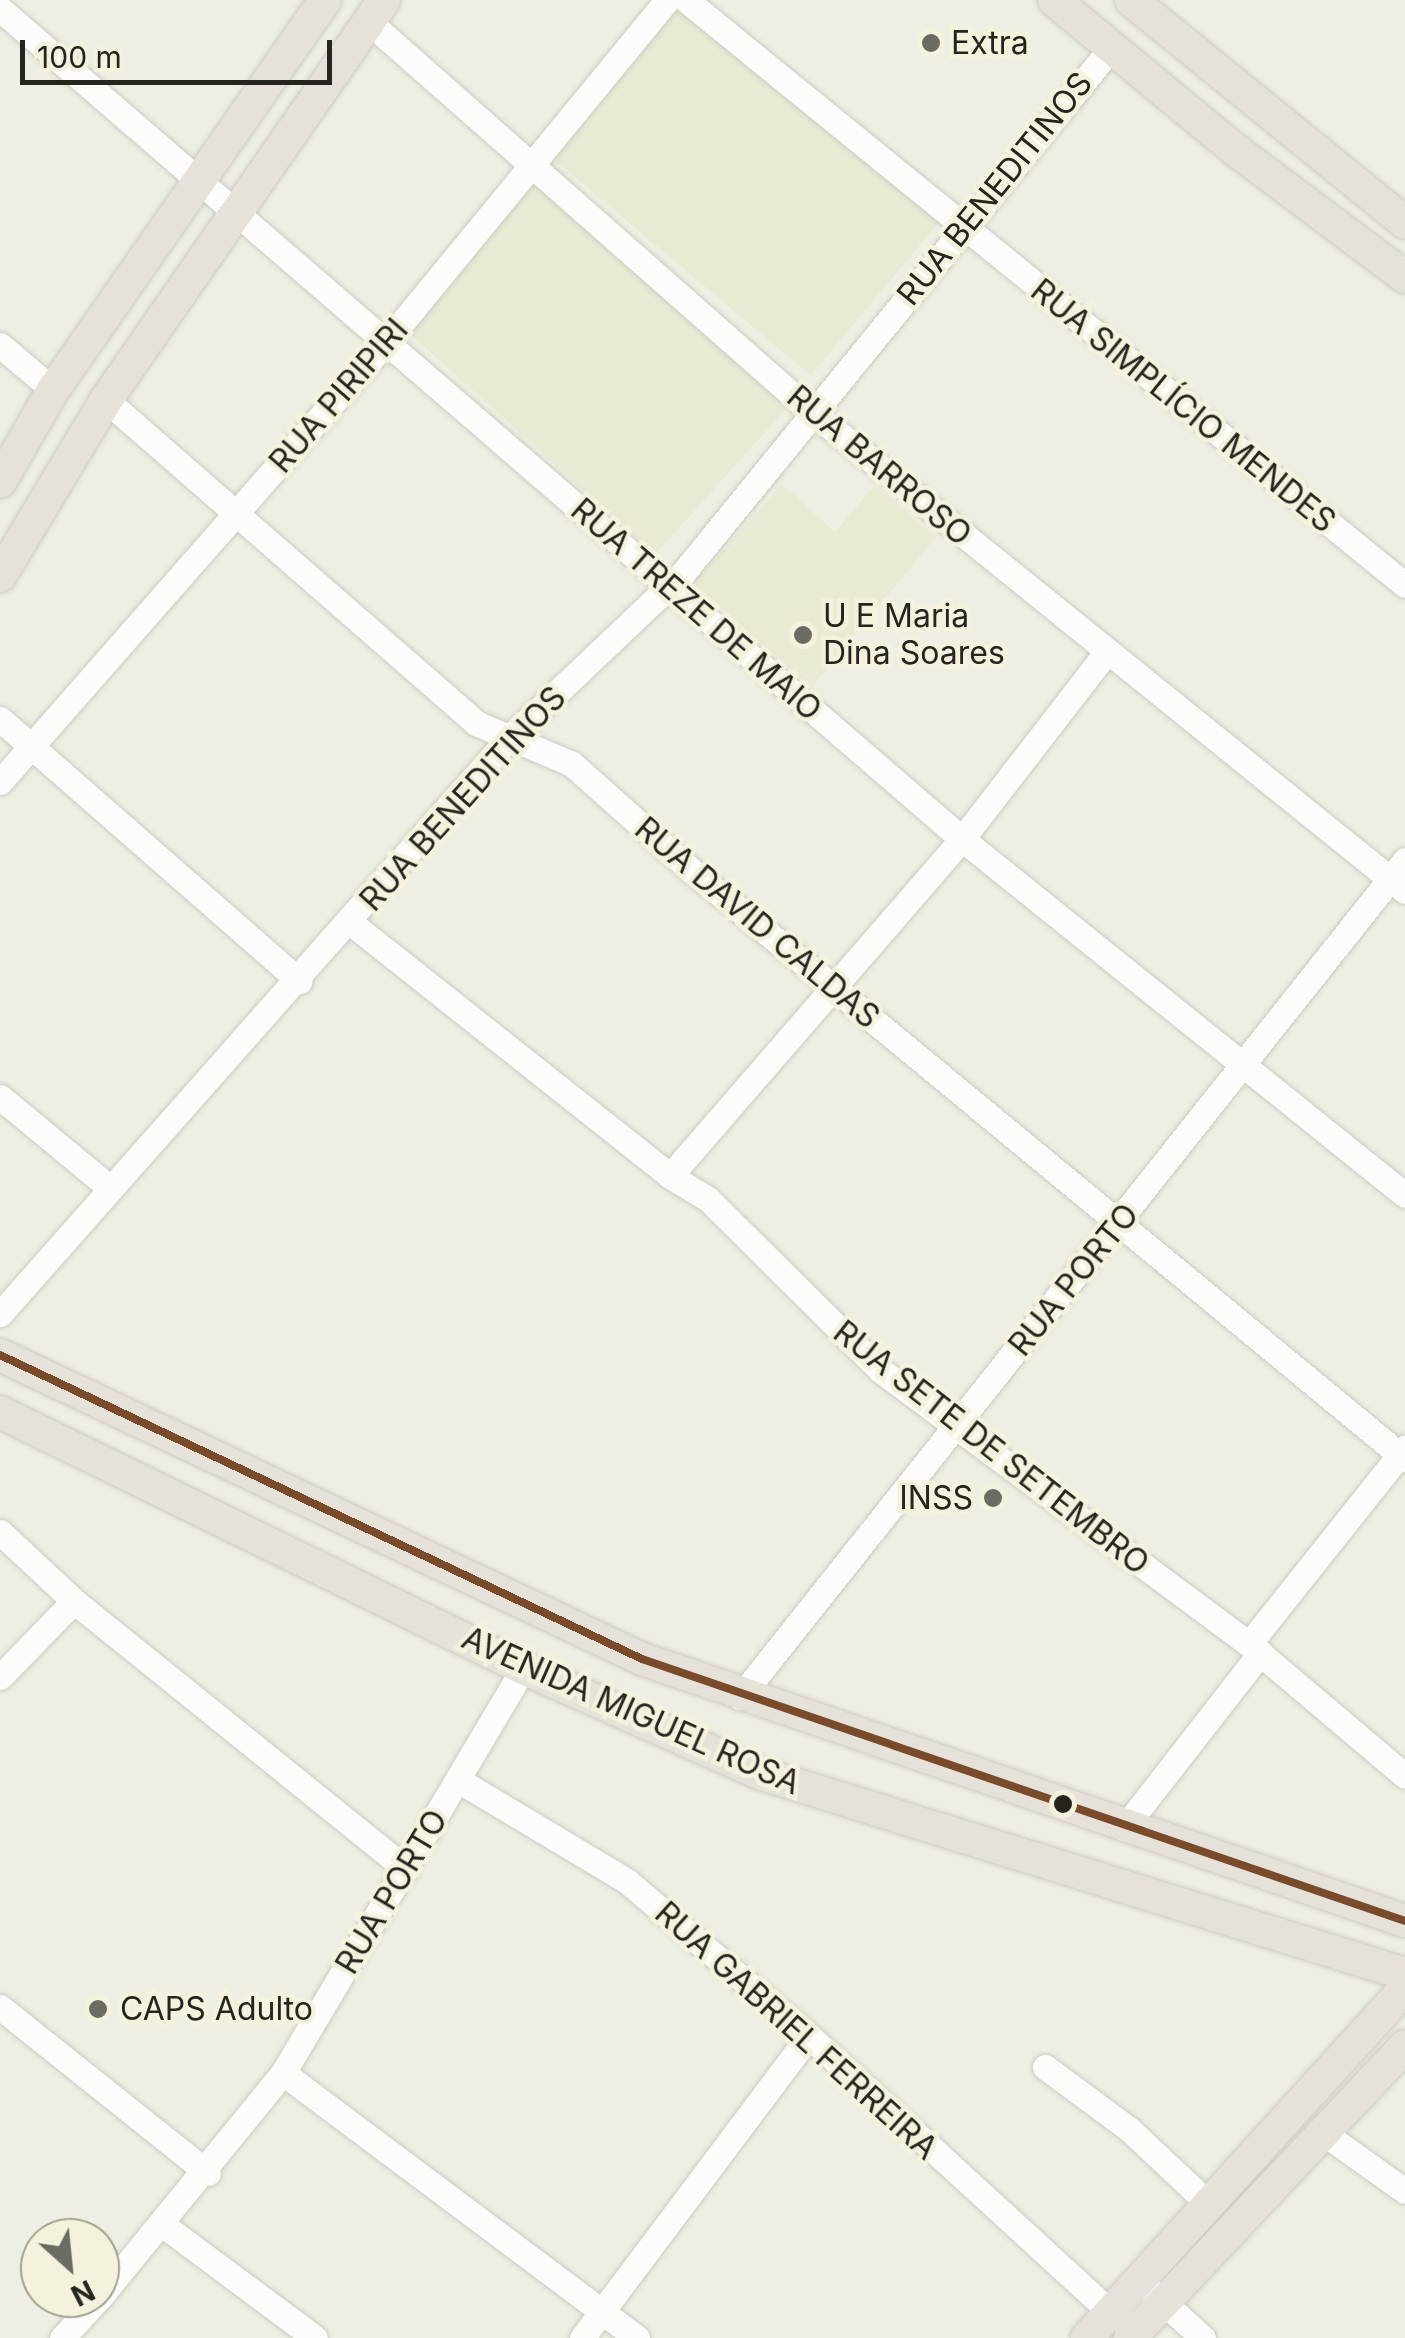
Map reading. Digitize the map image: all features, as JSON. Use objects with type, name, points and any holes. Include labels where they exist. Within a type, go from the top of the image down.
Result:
[{"type":"main road","points":[[57,477],[8,468],[53,390],[326,0]]},
{"type":"main road","points":[[1054,0],[1405,278]]},
{"type":"main road","points":[[1146,4],[1405,222]]},
{"type":"main road","points":[[0,576],[106,400],[377,11]]},
{"type":"main road","name":"AVENIDA MIGUEL ROSA","points":[[0,1355],[642,1660],[740,1697],[1405,1921]]},
{"type":"main road","name":"AVENIDA MIGUEL ROSA","points":[[0,1412],[523,1668],[760,1773],[1405,1974]]},
{"type":"main road","points":[[1152,2292],[1210,2205],[1405,1988]]},
{"type":"main road","points":[[1087,2338],[1120,2325],[1325,2134],[1405,2046]]},
{"type":"street","name":"RUA PIRIPIRI","points":[[0,782],[387,341],[534,167],[667,0]]},
{"type":"street","name":"RUA SIMPLÍCIO MENDES","points":[[686,0],[1405,584]]},
{"type":"street","name":"RUA TREZE DE MAIO","points":[[0,9],[237,208],[962,838],[1405,1195]]},
{"type":"street","name":"RUA BARROSO","points":[[377,11],[534,167],[813,413],[1106,653],[1400,876]]},
{"type":"street","name":"RUA BENEDITINOS","points":[[0,1314],[351,923],[510,738],[670,588],[1111,48]]},
{"type":"street","points":[[0,344],[53,390]]},
{"type":"street","name":"RUA DAVID CALDAS","points":[[106,400],[476,723],[572,764],[835,989],[1403,1454]]},
{"type":"street","points":[[670,1176],[962,838],[1106,653]]},
{"type":"street","points":[[0,720],[299,981]]},
{"type":"street","name":"RUA PORTO","points":[[740,1697],[1400,876]]},
{"type":"street","name":"RUA SETE DE SETEMBRO","points":[[351,923],[670,1176],[708,1200],[880,1370],[1254,1649],[1405,1776]]},
{"type":"street","points":[[0,1097],[110,1188]]},
{"type":"street","points":[[1124,1828],[1403,1454]]},
{"type":"street","points":[[0,1532],[74,1600],[406,1869]]},
{"type":"street","points":[[0,1676],[74,1600]]},
{"type":"street","name":"RUA PORTO","points":[[120,2273],[208,2172],[283,2073],[523,1668]]},
{"type":"street","name":"RUA GABRIEL FERREIRA","points":[[458,1780],[626,1881],[810,2036],[1120,2325]]},
{"type":"street","points":[[0,2007],[208,2172]]},
{"type":"street","points":[[582,2338],[810,2036]]},
{"type":"street","points":[[1045,2066],[1130,2130],[1210,2205]]},
{"type":"street","points":[[283,2073],[637,2338]]},
{"type":"street","points":[[1325,2134],[1405,2191]]},
{"type":"street","points":[[162,2225],[315,2338]]},
{"type":"street","points":[[1152,2292],[1203,2338]]},
{"type":"street","name":"RUA PORTO","points":[[62,2338],[80,2318]]},
{"type":"shaded area","points":[[681,4],[940,221],[811,375],[552,158]]},
{"type":"shaded area","points":[[537,179],[789,406],[655,554],[403,328]]},
{"type":"shaded area","name":"U E Maria Dina Soares","points":[[782,484],[835,532],[874,486],[936,537],[811,688],[694,583]]},
{"type":"transit line","points":[[0,1355],[642,1659],[1405,1921]]},
{"type":"place","name":"Extra","points":[[931,43]]},
{"type":"place","name":"U E Maria Dina Soares","points":[[803,635]]},
{"type":"place","name":"INSS","points":[[993,1498]]},
{"type":"place","name":"CAPS Adulto","points":[[98,2009]]}]
